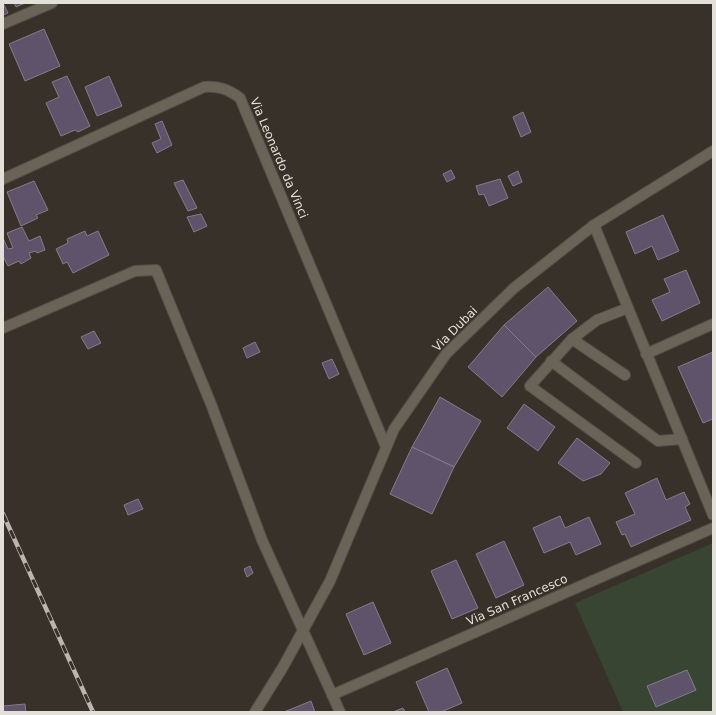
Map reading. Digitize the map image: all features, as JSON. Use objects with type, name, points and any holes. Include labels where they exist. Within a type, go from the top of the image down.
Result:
[{"type":"street","points":[[3,24],[52,3]]},
{"type":"street","name":"Via Leonardo da Vinci","points":[[3,179],[204,87],[217,86],[230,91],[240,98],[386,447]]},
{"type":"street","name":"Via Dubai","points":[[255,712],[330,581],[394,429],[446,354],[514,288],[594,226],[713,151]]},
{"type":"street","points":[[594,226],[713,515]]},
{"type":"street","points":[[3,328],[135,271],[156,270],[211,404],[262,540],[340,712]]},
{"type":"street","points":[[628,308],[597,320],[572,339],[530,386],[636,463]]},
{"type":"street","points":[[646,354],[713,324]]},
{"type":"street","points":[[572,339],[625,375]]},
{"type":"street","points":[[551,361],[658,441],[682,439]]},
{"type":"street","name":"Via San Francesco","points":[[332,695],[713,528]]},
{"type":"green space","points":[[713,543],[713,712],[623,712],[575,603]]},
{"type":"building","points":[[3,3],[8,13],[3,15]]},
{"type":"building","points":[[14,3],[25,3],[16,7]]},
{"type":"building","points":[[44,29],[60,66],[25,81],[9,44]]},
{"type":"building","points":[[67,76],[90,126],[78,132],[75,130],[61,136],[46,103],[59,97],[52,82]]},
{"type":"building","points":[[109,76],[122,106],[97,116],[85,87]]},
{"type":"building","points":[[523,112],[531,132],[521,137],[513,117]]},
{"type":"building","points":[[162,121],[172,145],[157,153],[152,143],[161,139],[155,124]]},
{"type":"building","points":[[451,170],[455,178],[447,182],[443,174]]},
{"type":"building","points":[[518,171],[522,182],[513,186],[508,176]]},
{"type":"building","points":[[500,179],[508,198],[489,206],[484,194],[479,195],[476,186]]},
{"type":"building","points":[[183,180],[197,208],[188,211],[174,183]]},
{"type":"building","points":[[34,181],[48,210],[36,215],[38,218],[21,226],[7,192]]},
{"type":"building","points":[[201,214],[207,226],[194,232],[187,217]]},
{"type":"building","points":[[663,215],[679,251],[658,260],[652,246],[635,254],[626,232]]},
{"type":"building","points":[[22,227],[29,241],[40,236],[45,250],[37,253],[36,251],[29,253],[31,258],[21,264],[19,261],[8,266],[3,256],[3,238],[8,249],[13,248],[7,233]]},
{"type":"building","points":[[85,231],[87,236],[98,231],[109,255],[73,273],[67,262],[63,264],[56,249],[68,243],[67,239]]},
{"type":"building","points":[[686,270],[700,303],[662,321],[652,300],[670,292],[664,279]]},
{"type":"building","points":[[548,287],[577,321],[536,357],[504,325]]},
{"type":"building","points":[[504,325],[536,357],[502,397],[468,367]]},
{"type":"building","points":[[94,331],[101,343],[88,349],[81,337]]},
{"type":"building","points":[[255,342],[260,352],[247,358],[243,348]]},
{"type":"building","points":[[713,352],[713,419],[703,423],[678,367]]},
{"type":"building","points":[[332,359],[339,374],[329,379],[322,363]]},
{"type":"building","points":[[440,397],[481,421],[454,467],[412,447]]},
{"type":"building","points":[[524,404],[555,427],[538,451],[507,428]]},
{"type":"building","points":[[577,438],[610,463],[601,474],[583,481],[558,463]]},
{"type":"building","points":[[412,447],[454,467],[432,514],[390,494]]},
{"type":"building","points":[[657,478],[666,500],[684,492],[690,504],[685,507],[691,520],[631,547],[625,534],[622,535],[616,522],[635,514],[625,493]]},
{"type":"building","points":[[138,499],[143,509],[128,515],[124,505]]},
{"type":"building","points":[[560,516],[565,528],[589,517],[601,544],[576,555],[570,542],[544,553],[533,528]]},
{"type":"building","points":[[504,541],[524,585],[496,598],[476,554]]},
{"type":"building","points":[[456,560],[478,608],[452,619],[431,571]]},
{"type":"building","points":[[250,566],[253,573],[247,577],[244,569]]},
{"type":"building","points":[[373,602],[391,643],[364,655],[346,614]]},
{"type":"building","points":[[447,668],[462,703],[441,712],[429,712],[416,682]]},
{"type":"building","points":[[687,670],[696,690],[656,707],[647,686]]},
{"type":"building","points":[[311,701],[315,712],[284,712]]},
{"type":"building","points":[[25,704],[26,712],[3,712],[3,706]]},
{"type":"building","points":[[403,708],[405,712],[393,712]]},
{"type":"railway","points":[[3,514],[93,712]]}]
